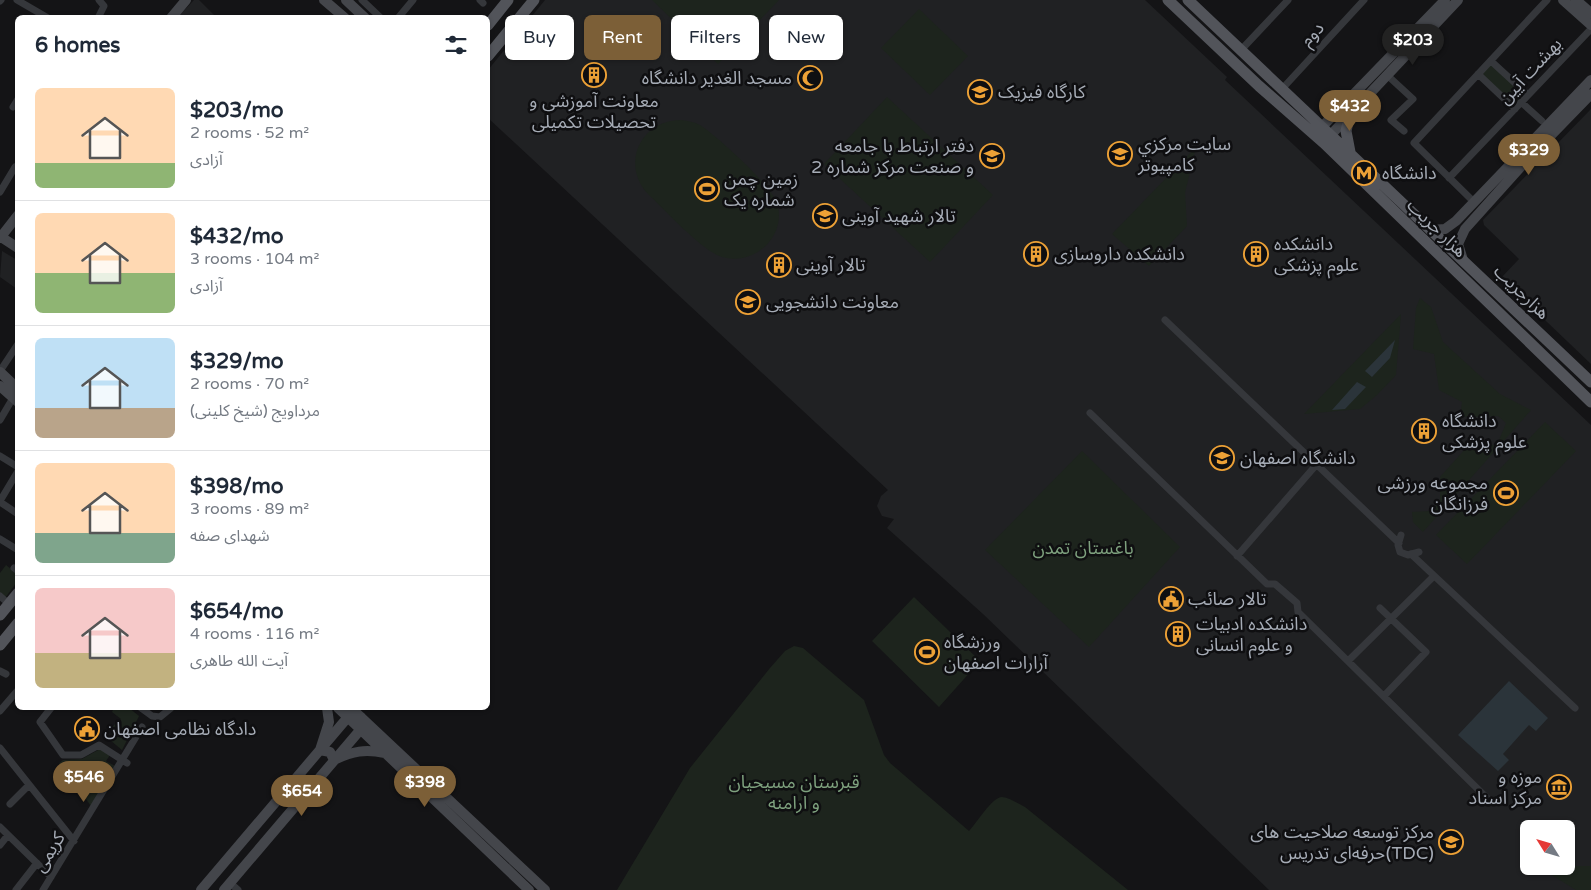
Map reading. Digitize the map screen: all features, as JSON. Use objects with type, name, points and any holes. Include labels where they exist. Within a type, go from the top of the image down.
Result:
[{"type":"main road","points":[[174,15],[186,0]]},
{"type":"main road","points":[[324,0],[340,15]]},
{"type":"main road","points":[[337,0],[341,3],[344,0],[362,15]]},
{"type":"main road","points":[[490,22],[508,0]]},
{"type":"main road","points":[[490,54],[534,0]]},
{"type":"main road","name":"هزار جریب","points":[[1168,0],[1258,86],[1323,134],[1591,402]]},
{"type":"main road","name":"هزارجریب","points":[[1188,0],[1282,89],[1323,134],[1350,152],[1591,382]]},
{"type":"main road","points":[[1323,134],[1350,114],[1387,75],[1440,12],[1445,0]]},
{"type":"main road","points":[[1323,134],[1440,12],[1458,0]]},
{"type":"main road","points":[[1564,0],[1591,27]]},
{"type":"main road","points":[[1576,0],[1590,9]]},
{"type":"main road","points":[[1463,260],[1458,244],[1465,229],[1521,159],[1591,80]]},
{"type":"main road","points":[[1431,230],[1444,229],[1456,221],[1474,202],[1591,94]]},
{"type":"main road","points":[[1350,114],[1346,131],[1350,152]]},
{"type":"main road","points":[[15,219],[0,237],[15,246]]},
{"type":"main road","points":[[0,371],[15,394]]},
{"type":"main road","points":[[0,386],[15,395]]},
{"type":"main road","points":[[0,615],[9,601]]},
{"type":"main road","points":[[0,625],[9,601]]},
{"type":"main road","points":[[0,645],[15,627]]},
{"type":"main road","points":[[0,656],[15,638]]},
{"type":"main road","points":[[320,750],[330,722],[327,710]]},
{"type":"main road","points":[[201,890],[350,712]]},
{"type":"main road","points":[[350,712],[361,717],[546,890]]},
{"type":"main road","points":[[350,712],[361,729],[529,890]]},
{"type":"main road","points":[[231,888],[361,729],[361,717]]},
{"type":"main road","points":[[334,760],[350,752],[367,749],[386,753]]},
{"type":"main road","points":[[320,750],[330,752],[334,760]]},
{"type":"street","points":[[16,0],[43,15]]},
{"type":"street","points":[[99,0],[104,6],[100,15]]},
{"type":"street","points":[[362,0],[378,15]]},
{"type":"street","points":[[400,15],[413,0]]},
{"type":"street","points":[[1241,50],[1288,0]]},
{"type":"street","name":"دوم","points":[[1282,89],[1364,0]]},
{"type":"street","points":[[1474,202],[1414,143],[1547,0]]},
{"type":"street","name":"بهشت آیین","points":[[1449,178],[1591,27]]},
{"type":"street","points":[[1491,61],[1528,95]]},
{"type":"street","points":[[1478,74],[1515,109]]},
{"type":"street","points":[[1387,75],[1413,99],[1391,120],[1404,131]]},
{"type":"street","points":[[1521,102],[1542,121]]},
{"type":"street","points":[[0,192],[14,167]]},
{"type":"street","points":[[1164,320],[1400,539],[1400,552],[1411,554],[1419,552]]},
{"type":"street","points":[[0,371],[15,348]]},
{"type":"street","points":[[0,420],[15,398]]},
{"type":"street","points":[[1090,412],[1267,584],[1275,584],[1297,603],[1298,612],[1491,802]]},
{"type":"street","points":[[0,456],[15,467]]},
{"type":"street","points":[[1238,556],[1317,464]]},
{"type":"street","points":[[15,474],[0,502],[15,510]]},
{"type":"street","points":[[1,541],[15,548]]},
{"type":"street","points":[[1411,554],[1575,708]]},
{"type":"street","points":[[1348,661],[1434,576]]},
{"type":"street","points":[[1380,608],[1426,652],[1384,696]]},
{"type":"street","points":[[0,711],[15,694]]},
{"type":"street","points":[[49,710],[40,722],[63,755],[81,755],[99,745],[125,762]]},
{"type":"street","points":[[144,710],[152,716],[160,717],[168,710]]},
{"type":"street","name":"کریمی","points":[[43,890],[125,762],[142,727]]},
{"type":"street","points":[[0,748],[74,841]]},
{"type":"street","points":[[10,804],[29,785]]},
{"type":"street","points":[[0,827],[51,877]]},
{"type":"street","points":[[0,845],[8,835]]},
{"type":"street","points":[[16,890],[37,863]]},
{"type":"shaded area","points":[[194,0],[199,0],[214,15],[180,15]]},
{"type":"shaded area","name":"دانشگاه اصفهان","points":[[545,0],[1145,0],[1227,77],[1225,80],[1591,425],[1591,890],[1269,890],[983,614],[887,528],[894,519],[882,516],[877,506],[881,496],[888,490],[490,120],[490,68],[505,49],[505,60],[574,60],[574,15],[533,15]]},
{"type":"shaded area","points":[[1591,109],[1591,364],[1501,278],[1519,259],[1484,225],[1483,220]]},
{"type":"shaded area","points":[[2,251],[15,259],[15,288],[0,277]]},
{"type":"shaded area","points":[[1395,340],[1390,358],[1372,377],[1365,371]]},
{"type":"shaded area","points":[[1357,382],[1366,387],[1345,409],[1332,410]]},
{"type":"shaded area","points":[[1509,681],[1548,718],[1536,731],[1529,725],[1503,754],[1509,760],[1498,771],[1458,735]]},
{"type":"green space","points":[[652,0],[779,0],[759,21],[759,15],[671,15],[671,18]]},
{"type":"green space","points":[[919,9],[968,56],[930,95],[881,48]]},
{"type":"green space","points":[[714,60],[722,60],[718,64]]},
{"type":"green space","points":[[1491,61],[1528,95],[1515,109],[1478,75]]},
{"type":"green space","points":[[887,97],[993,195],[930,262],[824,164]]},
{"type":"green space","name":"زمین چمن شماره یک","points":[[681,120],[700,125],[718,139],[755,173],[773,195],[777,203],[779,216],[777,228],[772,239],[764,248],[742,258],[730,259],[717,255],[691,236],[672,218],[648,194],[640,182],[636,170],[636,157],[639,146],[655,127],[667,122]]},
{"type":"green space","points":[[1196,147],[1185,193],[1187,226],[1149,266],[1112,234]]},
{"type":"green space","points":[[1420,298],[1431,307],[1443,342],[1500,394],[1531,410],[1423,532],[1413,522],[1412,512],[1429,511],[1440,502],[1440,477],[1467,447],[1497,445],[1506,423],[1498,416],[1460,417],[1462,402],[1439,390],[1434,354],[1413,349],[1416,308]]},
{"type":"green space","points":[[1401,314],[1396,375],[1377,395],[1360,409],[1304,414]]},
{"type":"green space","name":"مجموعه ورزشی فرزانگان","points":[[1545,422],[1576,451],[1467,564],[1436,535]]},
{"type":"green space","name":"باغستان تمدن","points":[[1082,451],[1180,547],[1089,647],[985,550]]},
{"type":"green space","points":[[6,565],[15,572],[15,585],[5,598],[0,594],[0,573]]},
{"type":"green space","points":[[914,597],[980,661],[939,707],[872,641]]},
{"type":"green space","name":"قبرستان مسیحیان و ارامنه","points":[[794,646],[803,648],[864,700],[884,755],[890,763],[969,831],[994,801],[1002,797],[1008,799],[1025,807],[1128,890],[617,890],[690,768],[770,668],[785,651]]},
{"type":"green space","points":[[113,710],[132,710],[139,716],[122,750],[110,740],[113,726],[121,719],[112,712]]},
{"type":"green space","points":[[100,749],[110,755],[106,761],[115,766],[91,806],[59,763],[63,760],[82,759]]},
{"type":"green space","points":[[1575,866],[1591,866],[1591,890],[1576,890],[1552,875],[1575,875]]},
{"type":"place","name":"معاونت آموزشی و تحصیلات تکمیلی","points":[[594,75]]},
{"type":"place","name":"مسجد الغدیر دانشگاه","points":[[810,78]]},
{"type":"place","name":"کارگاه فیزیک","points":[[980,92]]},
{"type":"place","name":"سايت مرکزي کامپيوتر","points":[[1120,154]]},
{"type":"place","name":"دفتر ارتباط با جامعه و صنعت مرکز شماره 2","points":[[992,156]]},
{"type":"place","name":"دانشگاه","points":[[1364,173]]},
{"type":"place","name":"زمین چمن شماره یک","points":[[707,189]]},
{"type":"place","name":"تالار شهید آوینی","points":[[825,216]]},
{"type":"place","name":"دانشکده داروسازی","points":[[1036,254]]},
{"type":"place","name":"دانشکده علوم پزشکی","points":[[1256,254]]},
{"type":"place","name":"تالار آوینی","points":[[779,265]]},
{"type":"place","name":"معاونت دانشجویی","points":[[748,302]]},
{"type":"place","name":"دانشگاه علوم پزشکی","points":[[1424,431]]},
{"type":"place","name":"دانشگاه اصفهان","points":[[1222,458]]},
{"type":"place","name":"مجموعه ورزشی فرزانگان","points":[[1506,493]]},
{"type":"place","name":"تالار صائب","points":[[1171,599]]},
{"type":"place","name":"دانشکده ادبیات و علوم انسانی","points":[[1178,634]]},
{"type":"place","name":"ورزشگاه آرارات اصفهان","points":[[927,652]]},
{"type":"place","name":"دادگاه نظامی اصفهان","points":[[87,729]]},
{"type":"place","name":"موزه و مرکز اسناد","points":[[1559,787]]},
{"type":"place","name":"مرکز توسعه صلاحیت های حرفه‌ای تدریس(TDC)","points":[[1451,842]]}]
